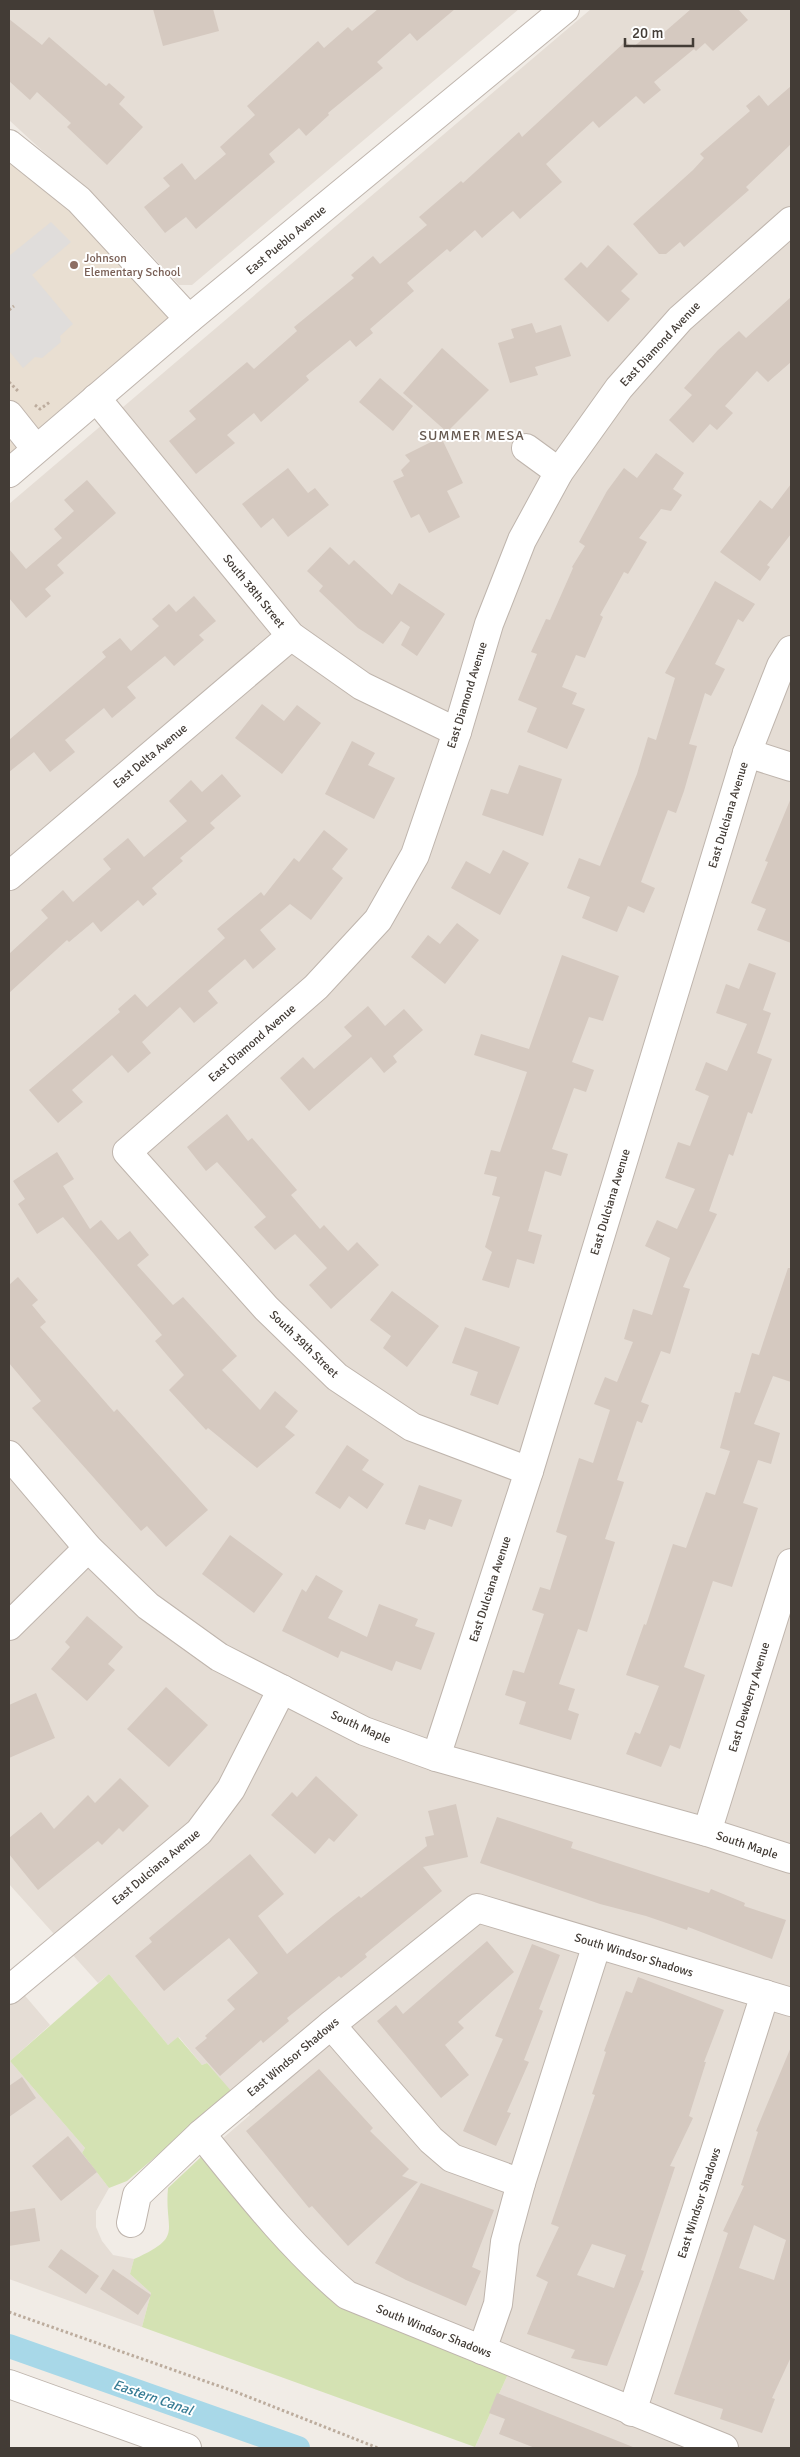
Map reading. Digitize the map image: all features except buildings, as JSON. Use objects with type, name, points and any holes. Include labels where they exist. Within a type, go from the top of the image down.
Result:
[{"type":"street","name":"East Pueblo Avenue","points":[[9,473],[189,320],[565,9]]},
{"type":"street","points":[[9,144],[79,200],[189,320]]},
{"type":"street","name":"East Diamond Avenue","points":[[127,1152],[316,987],[378,920],[415,855],[457,732],[489,624],[522,540],[559,472],[619,388],[680,319],[791,220]]},
{"type":"street","name":"South 38th Street","points":[[96,398],[291,636],[362,686],[457,732]]},
{"type":"street","points":[[20,404],[36,449]]},
{"type":"street","points":[[526,448],[559,472]]},
{"type":"street","name":"East Delta Avenue","points":[[9,876],[291,636]]},
{"type":"street","name":"East Dulciana Avenue","points":[[436,1757],[529,1471],[746,753],[781,666],[791,650]]},
{"type":"street","points":[[746,753],[791,767]]},
{"type":"street","name":"South 39th Street","points":[[127,1152],[266,1308],[337,1376],[412,1427],[529,1471]]},
{"type":"street","name":"South Maple","points":[[9,1455],[88,1548],[148,1606],[219,1657],[364,1731],[436,1757],[707,1832],[791,1859]]},
{"type":"street","points":[[9,1626],[88,1548]]},
{"type":"street","name":"East Dewberry Avenue","points":[[707,1832],[791,1563]]},
{"type":"street","name":"East Dulciana Avenue","points":[[9,1990],[199,1832],[232,1789],[282,1689]]},
{"type":"street","name":"South Windsor Shadows","points":[[477,1908],[597,1944],[783,1994]]},
{"type":"street","name":"East Windsor Shadows","points":[[131,2223],[137,2195],[200,2134],[331,2025],[477,1908]]},
{"type":"street","points":[[482,2350],[498,2304],[505,2242],[521,2183],[597,1944]]},
{"type":"street","name":"East Windsor Shadows","points":[[632,2412],[783,1994]]},
{"type":"street","points":[[331,2025],[431,2140],[452,2158],[521,2183]]},
{"type":"street","name":"South Windsor Shadows","points":[[200,2134],[270,2220],[315,2268],[347,2295],[724,2448]]},
{"type":"street","points":[[9,2384],[187,2448]]},
{"type":"path","points":[[9,310],[14,306]]},
{"type":"path","points":[[9,382],[20,404],[40,409],[56,398],[72,419]]},
{"type":"path","points":[[9,2312],[236,2392],[378,2448]]},
{"type":"shaded area","points":[[9,9],[519,9],[192,285],[179,285],[125,227],[9,120]]},
{"type":"shaded area","points":[[591,9],[791,9],[791,2448],[475,2447],[508,2374],[308,2276],[201,2157],[250,2115],[207,2063],[202,2065],[179,2037],[168,2045],[109,1974],[98,1983],[9,1884],[9,504]]},
{"type":"shaded area","name":"Johnson Elementary School","points":[[9,144],[189,319],[9,473]]},
{"type":"shaded area","points":[[51,222],[71,242],[32,275],[73,324],[60,336],[61,342],[42,358],[35,357],[23,368],[9,351],[9,256]]},
{"type":"shaded area","points":[[9,1977],[50,2025],[10,2061],[85,2148],[82,2153],[109,2188],[96,2211],[96,2227],[102,2241],[113,2255],[134,2259],[130,2274],[151,2293],[142,2327],[9,2279]]},
{"type":"green space","points":[[109,1974],[168,2045],[178,2037],[202,2065],[207,2063],[232,2092],[127,2181],[109,2188],[82,2153],[85,2148],[10,2061]]},
{"type":"green space","points":[[201,2157],[308,2276],[508,2374],[475,2447],[142,2327],[151,2293],[130,2274],[134,2259],[150,2251],[166,2238],[169,2231],[168,2188]]},
{"type":"waterway","name":"Eastern Canal","points":[[9,2346],[298,2448]]},
{"type":"place","name":"Johnson Elementary School","points":[[74,265]]},
{"type":"district","name":"SUMMER MESA","points":[[472,435]]}]
